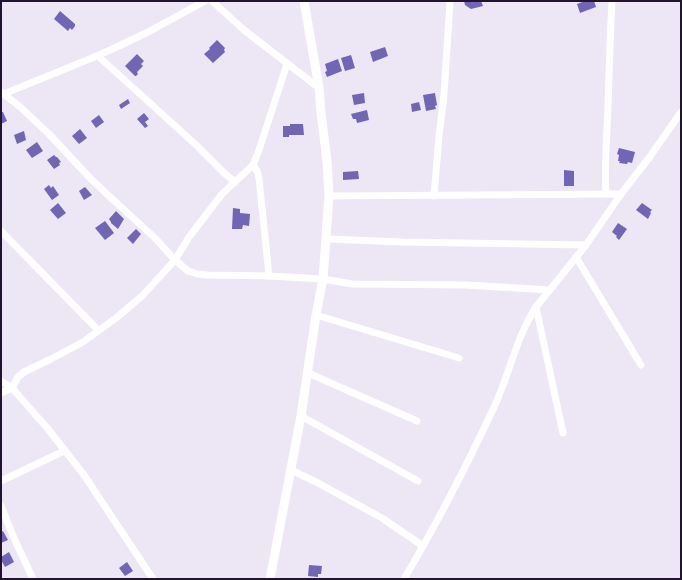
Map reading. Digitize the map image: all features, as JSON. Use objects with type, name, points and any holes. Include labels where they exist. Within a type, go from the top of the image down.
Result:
[{"type":"street","points":[[2,94],[98,56],[150,31],[205,1]]},
{"type":"street","points":[[212,1],[244,30],[319,88]]},
{"type":"street","points":[[270,579],[302,416],[316,315],[323,279],[329,196],[327,161],[319,88],[304,1]]},
{"type":"street","points":[[434,196],[444,95],[450,1]]},
{"type":"street","points":[[606,194],[605,171],[612,1]]},
{"type":"street","points":[[98,56],[235,182]]},
{"type":"street","points":[[1,393],[12,388],[18,377],[24,372],[68,351],[116,318],[142,296],[176,260],[190,237],[222,194],[253,164],[287,64]]},
{"type":"street","points":[[2,94],[24,110],[49,134],[90,178],[155,238],[188,271],[207,275],[323,279],[352,284],[466,286],[550,290]]},
{"type":"street","points":[[404,579],[445,507],[496,402],[530,316],[586,245],[681,112]]},
{"type":"street","points":[[253,164],[260,178],[269,276]]},
{"type":"street","points":[[329,196],[621,194]]},
{"type":"street","points":[[1,231],[98,330]]},
{"type":"street","points":[[326,239],[402,242],[586,245]]},
{"type":"street","points":[[576,257],[641,365]]},
{"type":"street","points":[[536,307],[563,433]]},
{"type":"street","points":[[316,315],[459,358]]},
{"type":"street","points":[[308,373],[417,421]]},
{"type":"street","points":[[1,381],[12,388],[48,429],[84,476],[153,579]]},
{"type":"street","points":[[302,416],[418,481]]},
{"type":"street","points":[[1,482],[64,451]]},
{"type":"street","points":[[291,470],[382,518],[423,546]]},
{"type":"street","points":[[1,506],[33,579]]},
{"type":"building","points":[[464,1],[481,1],[483,6],[471,9],[465,5]]},
{"type":"building","points":[[585,1],[594,1],[596,7],[580,13],[577,4]]},
{"type":"building","points":[[60,11],[75,24],[72,30],[70,28],[68,31],[54,19]]},
{"type":"building","points":[[217,40],[225,48],[225,52],[213,63],[204,54]]},
{"type":"building","points":[[385,47],[388,56],[373,62],[370,52]]},
{"type":"building","points":[[137,54],[144,61],[141,64],[143,66],[135,76],[125,66]]},
{"type":"building","points":[[351,55],[355,68],[345,71],[341,58]]},
{"type":"building","points":[[338,59],[342,71],[327,77],[325,72],[327,71],[325,64]]},
{"type":"building","points":[[364,93],[365,103],[354,105],[352,95]]},
{"type":"building","points":[[435,93],[437,105],[435,106],[436,109],[426,111],[423,95]]},
{"type":"building","points":[[128,99],[130,103],[121,109],[119,105]]},
{"type":"building","points":[[419,102],[421,110],[412,112],[411,104]]},
{"type":"building","points":[[367,110],[369,120],[357,123],[356,119],[353,119],[351,114]]},
{"type":"building","points":[[1,112],[3,112],[7,121],[1,124]]},
{"type":"building","points":[[144,113],[149,119],[145,122],[148,126],[145,128],[137,119]]},
{"type":"building","points":[[99,115],[104,122],[96,128],[91,121]]},
{"type":"building","points":[[290,124],[303,124],[304,135],[289,135],[289,137],[283,137],[283,126],[290,126]]},
{"type":"building","points":[[80,129],[87,138],[79,144],[72,136]]},
{"type":"building","points":[[24,131],[26,140],[17,144],[14,135]]},
{"type":"building","points":[[37,142],[43,151],[32,158],[26,150]]},
{"type":"building","points":[[619,148],[635,152],[632,163],[619,163],[619,155],[617,154]]},
{"type":"building","points":[[54,155],[61,162],[59,163],[60,165],[54,169],[47,160]]},
{"type":"building","points":[[564,170],[574,171],[574,186],[564,186]]},
{"type":"building","points":[[358,171],[359,179],[343,180],[343,172]]},
{"type":"building","points":[[49,185],[51,188],[53,186],[59,195],[52,200],[44,189]]},
{"type":"building","points":[[85,187],[92,195],[84,200],[79,191]]},
{"type":"building","points":[[58,203],[66,213],[58,219],[50,210]]},
{"type":"building","points":[[642,203],[652,210],[648,219],[636,210]]},
{"type":"building","points":[[233,208],[240,209],[240,213],[250,214],[249,226],[243,225],[242,229],[232,229]]},
{"type":"building","points":[[116,211],[124,219],[118,229],[109,219]]},
{"type":"building","points":[[105,221],[114,233],[105,240],[95,228]]},
{"type":"building","points":[[618,223],[627,229],[619,240],[612,232]]},
{"type":"building","points":[[136,229],[141,234],[133,244],[127,238]]},
{"type":"building","points":[[3,531],[8,540],[1,543],[1,532]]},
{"type":"building","points":[[9,552],[14,562],[5,567],[1,557]]},
{"type":"building","points":[[127,562],[133,571],[125,576],[119,568]]},
{"type":"building","points":[[309,565],[322,566],[321,574],[318,574],[318,577],[308,576]]}]
